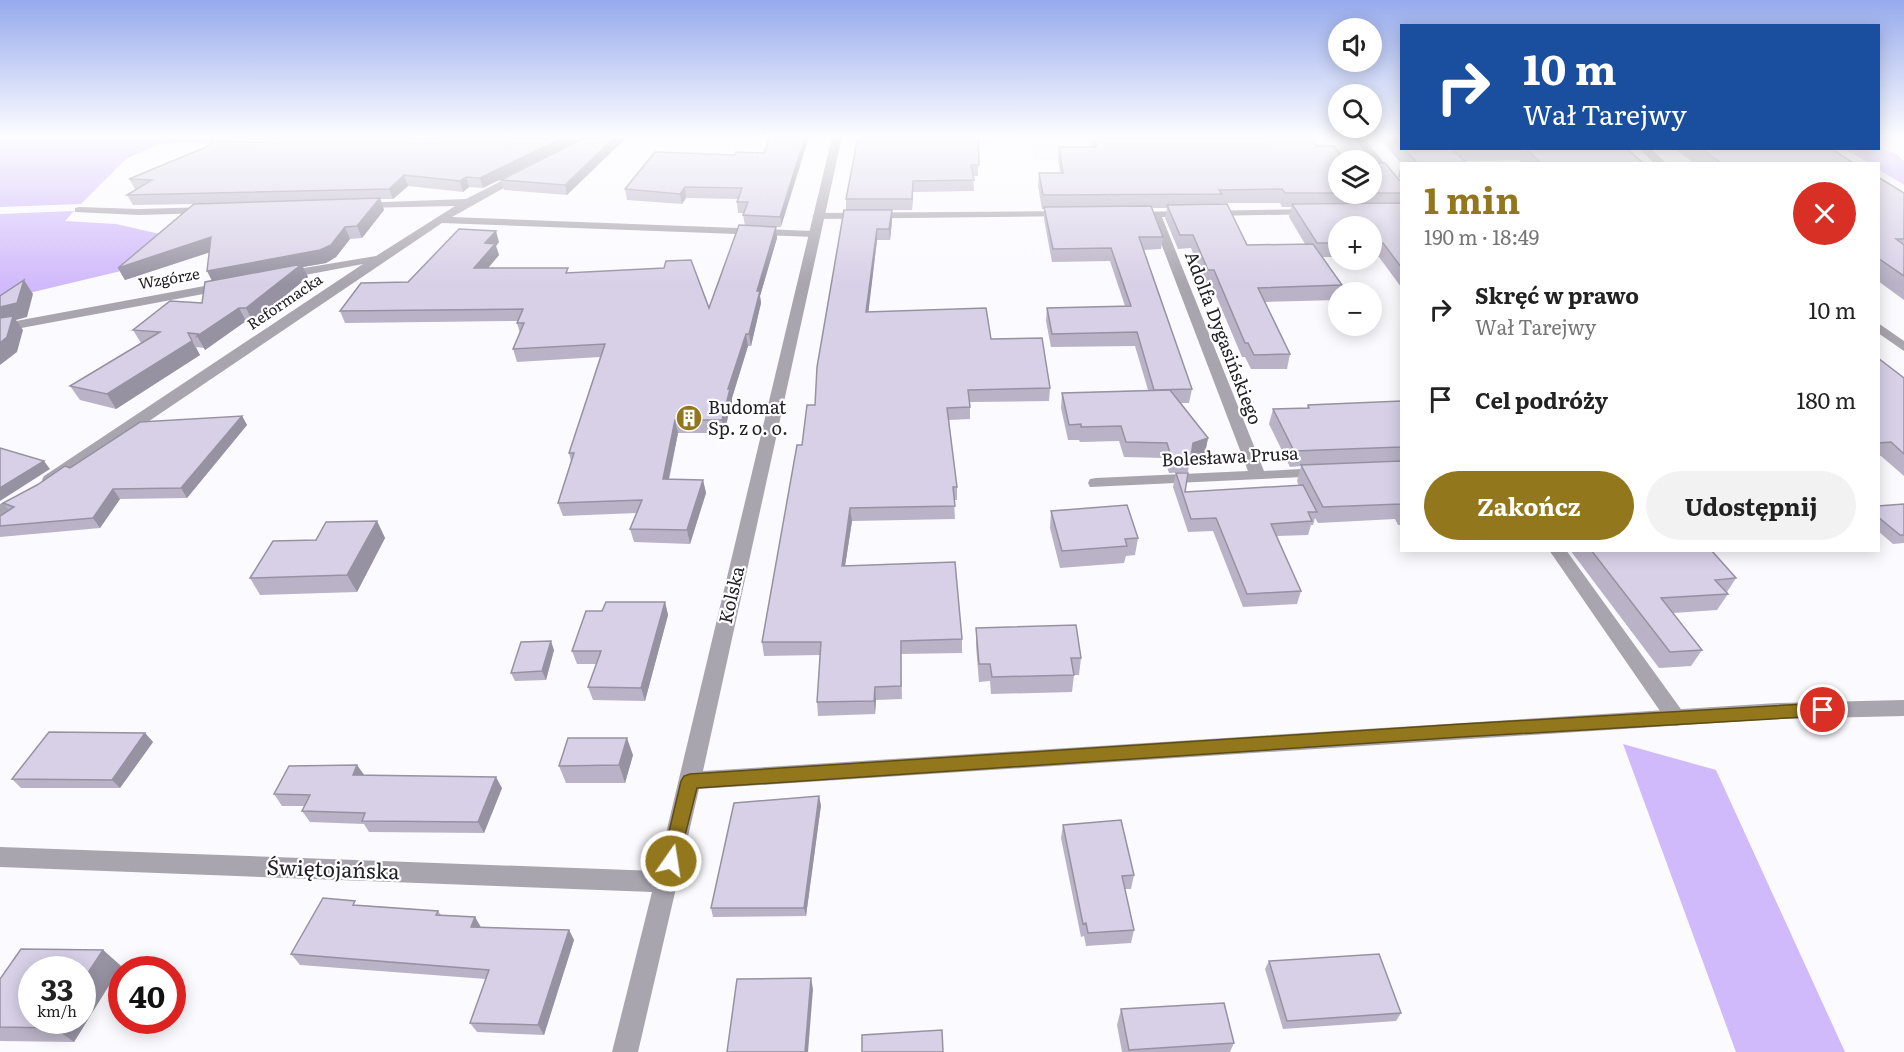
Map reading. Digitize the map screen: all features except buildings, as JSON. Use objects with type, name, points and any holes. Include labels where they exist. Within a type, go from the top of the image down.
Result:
[{"type":"street","name":"Reformacka","points":[[0,511],[37,489],[381,258],[468,202],[498,186]]},
{"type":"street","name":"Kolska","points":[[625,1052],[690,781],[826,186]]},
{"type":"street","points":[[351,206],[468,202]]},
{"type":"street","points":[[80,210],[140,212],[222,209]]},
{"type":"street","points":[[1119,214],[1322,212]]},
{"type":"street","name":"Adolfa Dygasińskiego","points":[[1155,213],[1258,476]]},
{"type":"street","points":[[819,216],[1083,214]]},
{"type":"street","points":[[441,220],[814,234]]},
{"type":"street","points":[[267,279],[381,258]]},
{"type":"street","name":"Wzgórze","points":[[0,328],[244,283]]},
{"type":"street","points":[[1880,329],[1904,347]]},
{"type":"street","name":"Bolesława Prusa","points":[[1096,483],[1329,472]]},
{"type":"street","points":[[1558,552],[1676,718]]},
{"type":"street","points":[[690,781],[1777,711],[1904,708]]},
{"type":"street","name":"Świętojańska","points":[[0,857],[666,882]]},
{"type":"shaded area","points":[[0,186],[99,186],[81,204],[0,207]]},
{"type":"shaded area","points":[[74,211],[65,221],[116,224],[186,240],[125,270],[0,300],[0,214]]},
{"type":"shaded area","points":[[1623,744],[1716,770],[1845,1052],[1736,1052]]},
{"type":"place","name":"Budomat Sp. z o. o.","points":[[689,418]]},
{"type":"route","points":[[671,861],[690,781],[1462,730],[1823,710]]}]
